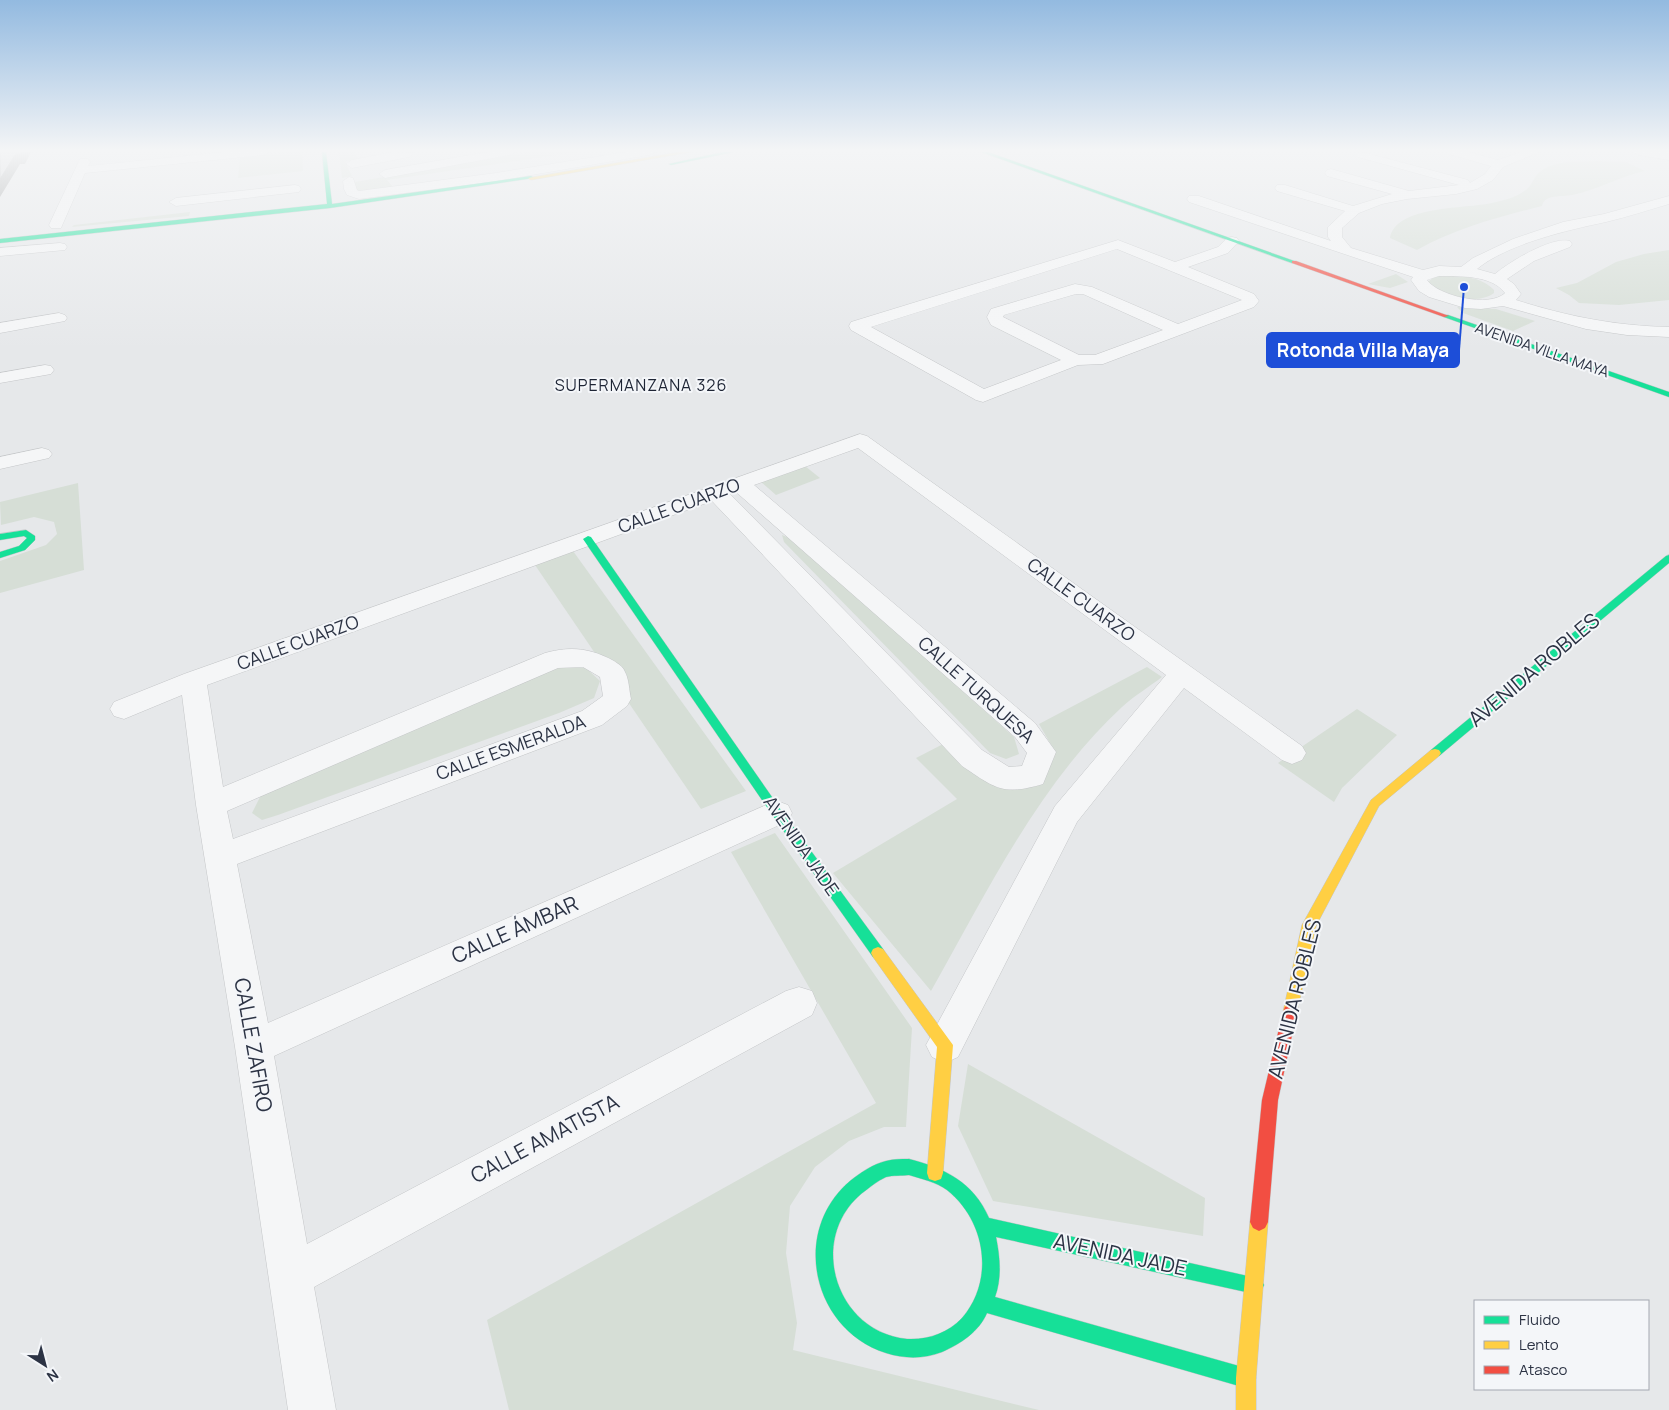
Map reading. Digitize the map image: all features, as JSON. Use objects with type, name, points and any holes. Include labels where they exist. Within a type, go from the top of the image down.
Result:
[{"type":"main road","points":[[0,241],[219,218]]},
{"type":"main road","name":"AVENIDA VILLA MAYA","points":[[1155,218],[1229,248],[1387,295],[1669,395]]},
{"type":"main road","name":"AVENIDA VILLA MAYA","points":[[1336,290],[1387,295]]},
{"type":"main road","points":[[0,537],[26,533],[32,538],[27,546],[0,556]]},
{"type":"main road","name":"AVENIDA JADE","points":[[588,539],[777,813],[945,1045]]},
{"type":"main road","name":"AVENIDA ROBLES","points":[[1246,1410],[1246,1378],[1270,1100],[1309,925],[1375,803],[1669,558]]},
{"type":"main road","points":[[934,1173],[945,1045]]},
{"type":"main road","points":[[909,1167],[934,1173],[955,1185],[973,1203],[985,1226],[992,1251],[991,1277],[984,1303],[968,1327],[945,1344],[916,1351],[887,1347],[860,1333],[840,1310],[827,1283],[823,1252],[828,1224],[841,1199],[860,1180],[884,1170],[909,1167]]},
{"type":"main road","name":"AVENIDA JADE","points":[[985,1226],[1254,1285]]},
{"type":"main road","points":[[984,1303],[1246,1378]]},
{"type":"street","points":[[56,225],[59,218]]},
{"type":"street","points":[[1249,218],[1422,276],[1439,271],[1465,272],[1497,280],[1506,285],[1514,294],[1506,302]]},
{"type":"street","points":[[1345,218],[1335,227],[1335,237],[1346,251]]},
{"type":"street","points":[[1465,272],[1478,261],[1518,242],[1568,225],[1606,218],[1627,227],[1594,234]]},
{"type":"street","points":[[1156,260],[1207,238]]},
{"type":"street","points":[[1497,280],[1508,270],[1546,250],[1578,240]]},
{"type":"street","points":[[1118,244],[1156,260],[1248,297],[1251,300],[1248,304],[1097,360],[1076,360],[983,396],[857,326],[1118,244]]},
{"type":"street","points":[[0,252],[60,247]]},
{"type":"street","points":[[1174,267],[1229,248]]},
{"type":"street","points":[[1422,276],[1419,280],[1420,284],[1435,294],[1453,300],[1483,304],[1506,302],[1584,325],[1618,330],[1669,332]]},
{"type":"street","points":[[1076,360],[997,321],[995,317],[998,312],[1075,289],[1086,290],[1178,330]]},
{"type":"street","points":[[1387,295],[1435,294]]},
{"type":"street","points":[[1448,317],[1447,308],[1453,300]]},
{"type":"street","points":[[0,328],[59,318]]},
{"type":"street","points":[[0,378],[45,370]]},
{"type":"street","name":"CALLE CUARZO","points":[[124,709],[193,680],[860,440],[1292,753]]},
{"type":"street","points":[[0,463],[42,454]]},
{"type":"street","name":"CALLE TURQUESA","points":[[717,493],[972,758],[1004,779],[1033,776],[1042,752],[1025,730],[740,484]]},
{"type":"street","name":"CALLE ESMERALDA","points":[[211,806],[554,659],[588,658],[613,673],[617,699],[592,718],[220,856]]},
{"type":"street","points":[[945,1045],[1066,814],[1182,673]]},
{"type":"street","name":"CALLE ZAFIRO","points":[[193,680],[211,806],[254,1047],[312,1410]]},
{"type":"street","name":"CALLE ÁMBAR","points":[[254,1047],[777,813]]},
{"type":"street","name":"CALLE AMATISTA","points":[[291,1276],[799,1003]]},
{"type":"shaded area","points":[[138,218],[170,218],[72,227],[74,225]]},
{"type":"shaded area","points":[[1498,218],[1462,229],[1417,250],[1390,238],[1395,227],[1405,219]]},
{"type":"shaded area","points":[[1669,250],[1669,300],[1619,305],[1579,303],[1556,288],[1577,283],[1616,262],[1644,254]]},
{"type":"shaded area","points":[[1396,274],[1408,282],[1390,288],[1368,284]]},
{"type":"shaded area","points":[[1443,275],[1477,279],[1489,285],[1494,290],[1494,293],[1478,299],[1460,298],[1441,291],[1428,282],[1435,276]]},
{"type":"shaded area","points":[[1457,307],[1496,309],[1535,321],[1513,331],[1463,313]]},
{"type":"shaded area","points":[[805,466],[820,478],[776,495],[761,482]]},
{"type":"shaded area","points":[[78,483],[84,570],[0,593],[0,561],[46,545],[57,534],[54,522],[34,517],[1,525],[0,502]]},
{"type":"shaded area","points":[[782,535],[792,539],[1014,737],[1019,754],[1006,759],[990,753],[784,542]]},
{"type":"shaded area","points":[[573,551],[746,791],[701,809],[535,565]]},
{"type":"shaded area","points":[[565,666],[586,668],[600,681],[594,698],[559,713],[278,815],[262,820],[252,813],[262,793],[544,671]]},
{"type":"shaded area","points":[[1147,667],[1162,677],[1122,707],[1092,738],[1039,805],[994,878],[931,991],[833,873],[957,799],[916,758],[949,741],[1031,781],[1054,750],[1039,724]]},
{"type":"shaded area","points":[[1357,709],[1397,735],[1342,788],[1334,802],[1278,763]]},
{"type":"shaded area","points":[[775,833],[912,1028],[906,1127],[884,1127],[849,1141],[815,1167],[790,1206],[786,1253],[797,1323],[793,1350],[1039,1410],[509,1410],[487,1320],[876,1103],[731,852]]},
{"type":"shaded area","points":[[968,1064],[1205,1198],[1203,1236],[993,1201],[958,1126]]},
{"type":"traffic: fast","points":[[0,241],[215,218]]},
{"type":"traffic: fast","points":[[1169,218],[1294,262]]},
{"type":"traffic: fast","points":[[1446,316],[1669,395]]},
{"type":"traffic: fast","points":[[0,537],[26,533],[32,538],[22,548],[0,555]]},
{"type":"traffic: fast","points":[[588,539],[777,813],[878,953]]},
{"type":"traffic: fast","points":[[1435,753],[1669,558]]},
{"type":"traffic: fast","points":[[909,1167],[944,1179],[954,1185],[968,1199],[979,1216],[987,1234],[991,1254],[991,1273],[987,1292],[979,1310],[967,1326],[951,1338],[933,1346],[915,1349],[896,1347],[878,1341],[862,1332],[847,1318],[836,1302],[828,1283],[824,1263],[825,1244],[829,1226],[838,1208],[849,1193],[865,1180],[883,1170],[909,1167]]},
{"type":"traffic: fast","points":[[985,1226],[1255,1285]]},
{"type":"traffic: fast","points":[[984,1303],[1246,1378]]},
{"type":"traffic: slow","points":[[1290,1012],[1309,925],[1375,803],[1435,753]]},
{"type":"traffic: slow","points":[[878,953],[945,1045],[935,1173]]},
{"type":"traffic: slow","points":[[1246,1410],[1246,1378],[1259,1222]]},
{"type":"traffic: jam","points":[[1294,262],[1446,316]]},
{"type":"traffic: jam","points":[[1259,1222],[1270,1100],[1290,1012]]},
{"type":"place","name":"Rotonda Villa Maya","points":[[1464,287]]},
{"type":"district","name":"SUPERMANZANA 326","points":[[641,385]]}]
